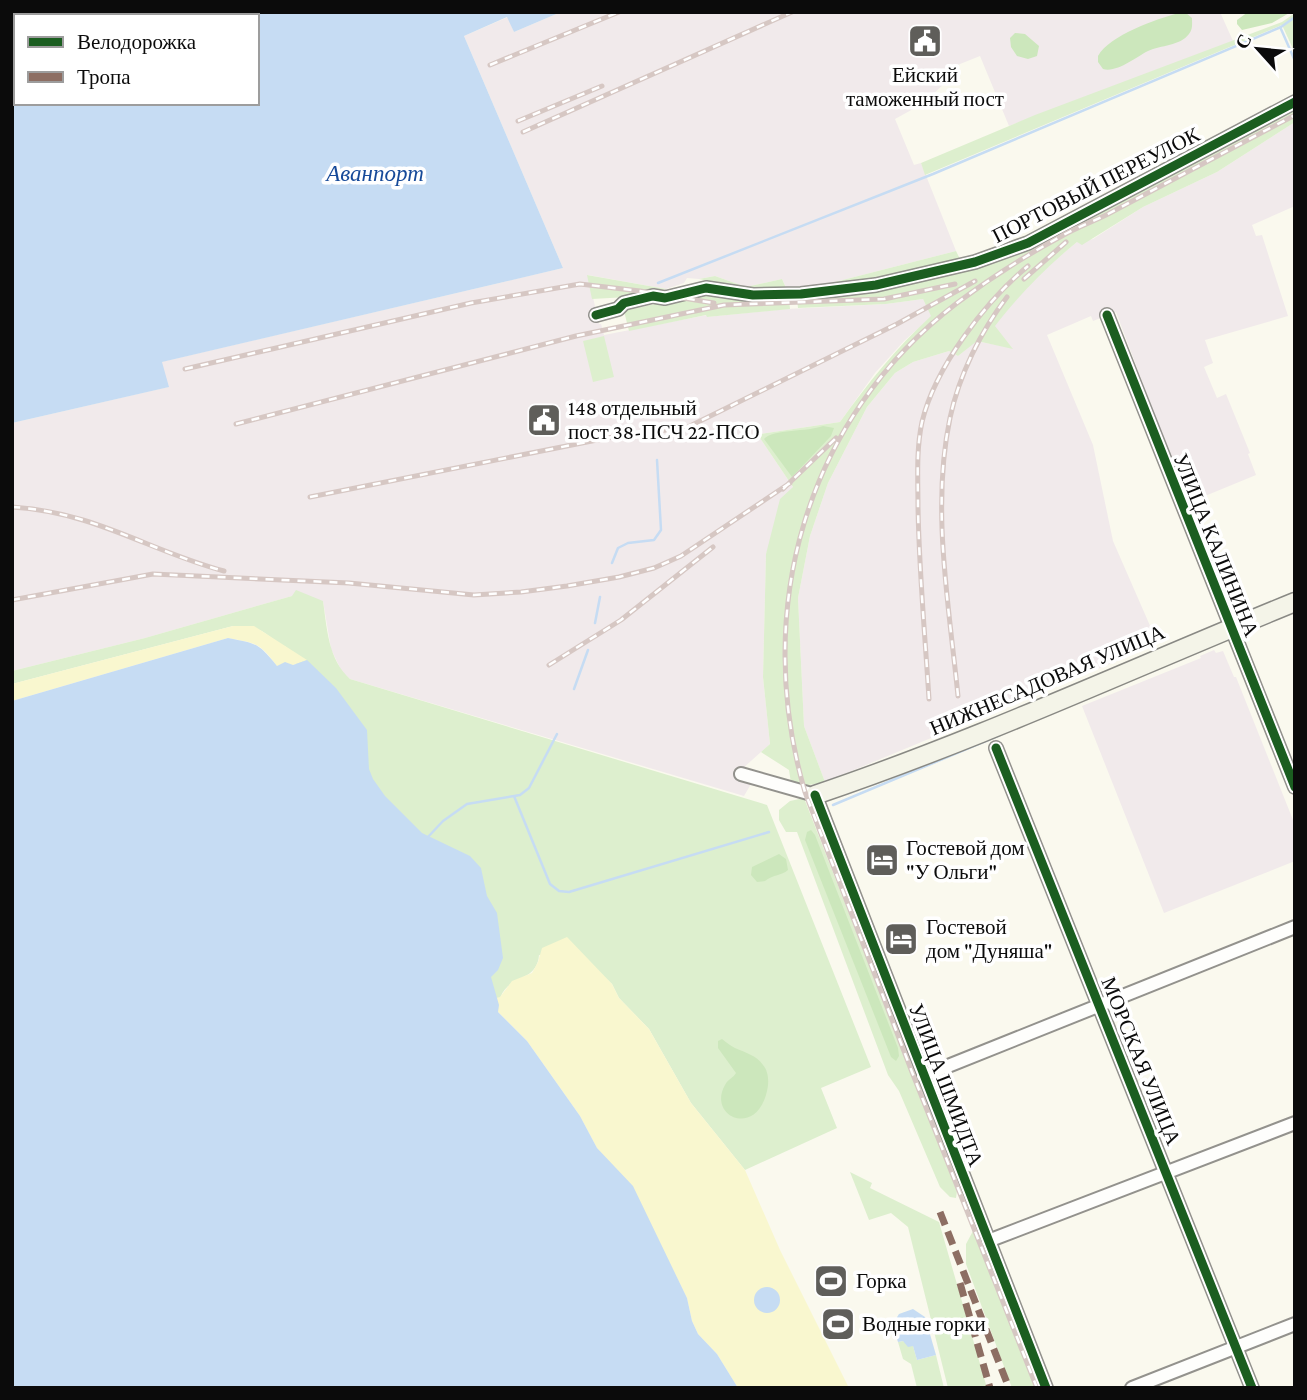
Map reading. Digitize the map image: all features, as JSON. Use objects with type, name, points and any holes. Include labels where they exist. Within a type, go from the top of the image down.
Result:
[{"type":"street","name":"ПОРТОВЫЙ ПЕРЕУЛОК","points":[[596,315],[618,309],[624,303],[653,296],[665,298],[706,288],[753,295],[794,295],[876,285],[975,262],[1028,243],[1295,102]]},
{"type":"street","name":"УЛИЦА КАЛИНИНА","points":[[1107,315],[1295,787]]},
{"type":"street","name":"НИЖНЕСАДОВАЯ УЛИЦА","points":[[815,795],[989,730],[1295,602]]},
{"type":"street","name":"МОРСКАЯ УЛИЦА","points":[[996,748],[1252,1388]]},
{"type":"street","points":[[741,774],[815,795]]},
{"type":"street","name":"УЛИЦА ШМИДТА","points":[[815,795],[1046,1388]]},
{"type":"street","points":[[923,1076],[1295,927]]},
{"type":"street","points":[[988,1241],[1295,1123]]},
{"type":"street","points":[[1132,1388],[1295,1324]]},
{"type":"shaded area","points":[[561,12],[1220,12],[1233,41],[1009,126],[980,56],[955,66],[957,71],[924,103],[895,119],[914,165],[921,163],[956,251],[831,283],[786,288],[782,279],[746,287],[715,276],[687,278],[684,283],[666,289],[588,275],[604,335],[707,315],[886,304],[923,299],[932,316],[904,341],[875,373],[840,422],[761,434],[760,438],[793,487],[766,554],[763,677],[770,744],[742,769],[739,780],[751,784],[744,796],[350,679],[342,672],[331,649],[323,601],[292,596],[145,638],[12,671],[12,423],[168,387],[161,362],[563,268],[464,36],[508,17],[514,32]]},
{"type":"shaded area","points":[[1295,122],[1295,206],[1252,225],[1256,236],[1262,235],[1288,316],[1205,340],[1213,363],[1204,367],[1217,398],[1226,394],[1256,475],[1188,503],[1116,312],[1093,321],[1091,316],[1047,335],[1093,445],[1113,541],[1158,644],[825,782],[804,726],[798,598],[810,536],[828,483],[867,407],[895,373],[913,362],[949,351],[958,356],[976,341],[1012,348],[994,326],[1043,270],[1077,242],[1093,239],[1143,207],[1217,172]]},
{"type":"shaded area","points":[[1214,650],[1216,653],[1223,651],[1236,677],[1295,825],[1295,861],[1164,913],[1082,706],[1201,658],[1200,656]]},
{"type":"green space","points":[[1248,12],[1291,12],[1272,23],[1242,30],[1237,20]]},
{"type":"green space","points":[[1186,13],[1192,18],[1190,32],[1181,41],[1148,51],[1114,69],[1103,69],[1098,62],[1098,56],[1112,41],[1146,24]]},
{"type":"green space","points":[[1295,13],[1295,53],[1282,25],[925,175],[921,163],[1035,115],[1282,22]]},
{"type":"green space","points":[[1015,33],[1025,34],[1039,46],[1037,56],[1028,59],[1017,56],[1011,47],[1010,38]]},
{"type":"green space","points":[[1295,107],[1295,122],[1217,172],[1143,207],[1082,245],[1077,242],[1065,252],[1033,282],[995,326],[1013,349],[977,341],[958,356],[949,351],[913,362],[895,373],[867,407],[828,483],[810,536],[798,598],[804,726],[825,782],[809,785],[791,783],[789,770],[761,752],[770,744],[763,677],[766,554],[780,499],[793,487],[760,438],[761,434],[840,422],[883,366],[931,316],[923,299],[886,304],[798,308],[797,299],[1009,256]]},
{"type":"green space","points":[[956,251],[960,259],[881,278],[828,287],[747,289],[699,279],[715,276],[746,287],[782,279],[786,288],[831,283]]},
{"type":"green space","points":[[587,275],[666,289],[628,297],[592,299]]},
{"type":"green space","points":[[703,293],[748,301],[789,300],[790,309],[706,315],[629,331],[624,311]]},
{"type":"green space","points":[[604,336],[614,377],[593,382],[583,341]]},
{"type":"green space","points":[[823,426],[834,428],[831,436],[792,477],[764,439],[775,434]]},
{"type":"green space","points":[[296,590],[323,601],[333,653],[350,679],[767,805],[871,1067],[821,1088],[837,1128],[745,1170],[691,1103],[649,1029],[597,970],[539,955],[532,971],[506,988],[499,1005],[286,647],[262,631],[233,626],[12,684],[12,671],[145,638],[292,596]]},
{"type":"green space","points":[[804,798],[957,1191],[956,1198],[950,1197],[940,1187],[899,1091],[888,1075],[797,832],[786,832],[779,820],[779,810],[790,801]]},
{"type":"green space","points":[[811,830],[898,1048],[899,1056],[896,1061],[891,1057],[805,840],[807,832]]},
{"type":"green space","points":[[779,854],[786,859],[788,870],[757,882],[751,875],[752,867]]},
{"type":"green space","points":[[722,1039],[757,1059],[765,1068],[768,1088],[761,1106],[753,1115],[735,1118],[722,1106],[721,1096],[725,1085],[736,1073],[718,1048],[718,1041]]},
{"type":"green space","points":[[850,1172],[872,1183],[870,1188],[939,1222],[987,1388],[948,1388],[908,1227],[891,1213],[869,1220]]},
{"type":"green space","points":[[973,1231],[1035,1388],[1012,1388],[966,1264],[966,1244]]},
{"type":"green space","points":[[903,1341],[913,1346],[917,1360],[936,1355],[944,1388],[917,1388],[911,1364],[903,1359],[898,1342]]},
{"type":"sand","points":[[233,626],[254,626],[307,660],[293,665],[277,666],[257,645],[228,638],[12,701],[12,684]]},
{"type":"sand","points":[[567,937],[612,984],[619,998],[649,1029],[691,1103],[745,1170],[780,1250],[849,1388],[738,1388],[717,1354],[698,1334],[687,1298],[670,1264],[610,1164],[527,1041],[498,1012],[496,998],[500,997],[512,981],[532,973],[542,948]]},
{"type":"water","name":"Аванпорт","points":[[12,12],[561,12],[514,32],[507,17],[464,36],[563,268],[162,362],[169,387],[12,423]]},
{"type":"water","points":[[228,638],[257,646],[277,666],[285,662],[293,665],[307,660],[336,688],[367,730],[369,769],[385,796],[422,833],[470,856],[481,868],[487,896],[497,913],[503,958],[498,970],[491,977],[499,1005],[498,1012],[527,1041],[580,1116],[597,1148],[633,1186],[687,1298],[698,1334],[717,1354],[738,1388],[12,1388],[12,701]]},
{"type":"water","points":[[767,1287],[776,1291],[780,1300],[776,1309],[767,1313],[758,1309],[754,1300],[758,1291]]},
{"type":"water","points":[[913,1309],[925,1317],[936,1355],[917,1360],[913,1346],[908,1347],[903,1341],[898,1342],[892,1325],[899,1314]]},
{"type":"waterway","points":[[658,283],[933,174],[1281,27],[1295,17]]},
{"type":"waterway","points":[[1281,29],[1295,61]]},
{"type":"waterway","points":[[612,563],[618,548],[628,543],[654,540],[661,530],[657,460]]},
{"type":"waterway","points":[[595,623],[600,597]]},
{"type":"waterway","points":[[574,689],[588,650]]},
{"type":"waterway","points":[[427,838],[443,821],[467,804],[520,795],[529,788],[557,734]]},
{"type":"waterway","points":[[833,805],[1000,735]]},
{"type":"waterway","points":[[514,796],[550,884],[559,891],[569,892],[769,832]]},
{"type":"railway","points":[[490,65],[619,12]]},
{"type":"railway","points":[[523,132],[792,12]]},
{"type":"railway","points":[[518,121],[602,86]]},
{"type":"railway","points":[[1037,1388],[805,792],[790,724],[785,656],[790,588],[804,523],[828,461],[862,403],[905,350],[957,303],[1034,252],[1295,115]]},
{"type":"railway","points":[[1024,279],[1066,242]]},
{"type":"railway","points":[[929,699],[919,531],[918,464],[922,422],[938,379],[964,336],[996,297],[1028,266]]},
{"type":"railway","points":[[310,497],[607,438],[688,427],[897,324],[975,281]]},
{"type":"railway","points":[[185,369],[471,303],[580,284],[714,303]]},
{"type":"railway","points":[[236,424],[576,336],[724,305],[884,299],[955,284]]},
{"type":"railway","points":[[958,696],[942,522],[945,452],[950,418],[965,370],[988,324],[1007,297]]},
{"type":"railway","points":[[783,489],[836,438]]},
{"type":"railway","points":[[12,600],[153,574],[349,583],[474,595],[567,586],[654,568],[681,556],[790,483]]},
{"type":"railway","points":[[12,507],[70,516],[224,571]]},
{"type":"railway","points":[[549,665],[621,620],[713,547]]},
{"type":"marked path","points":[[940,1212],[1009,1388]]},
{"type":"marked path","points":[[960,1283],[990,1388]]},
{"type":"cycle path","points":[[596,315],[618,309],[624,303],[653,296],[665,298],[706,288],[753,295],[801,294],[876,285],[975,262],[1028,243],[1295,102]]},
{"type":"cycle path","points":[[1107,315],[1295,787]]},
{"type":"cycle path","points":[[996,748],[1252,1388]]},
{"type":"cycle path","points":[[815,795],[1046,1388]]},
{"type":"place","name":"Ейский таможенный пост","points":[[925,41]]},
{"type":"place","name":"148 отдельный пост 38-ПСЧ 22-ПСО","points":[[544,420]]},
{"type":"place","name":"Гостевой дом \"У Ольги\"","points":[[882,860]]},
{"type":"place","name":"Гостевой дом \"Дуняша\"","points":[[901,939]]},
{"type":"place","name":"Горка","points":[[831,1281]]},
{"type":"place","name":"Водные горки","points":[[838,1324]]}]
